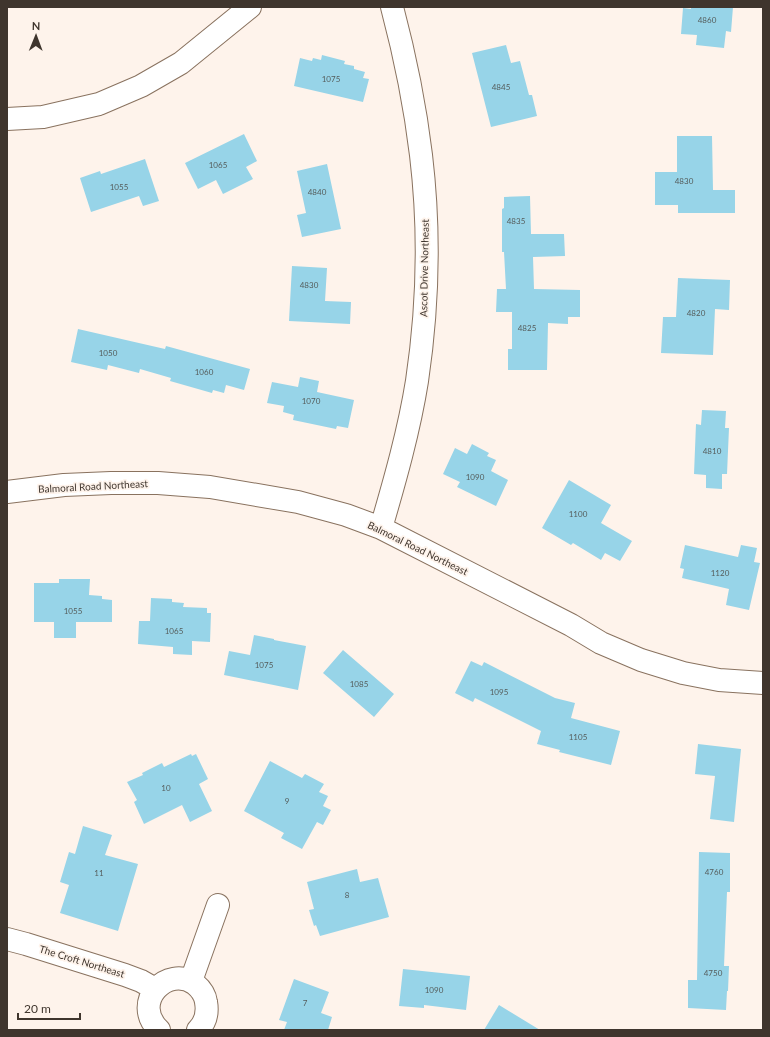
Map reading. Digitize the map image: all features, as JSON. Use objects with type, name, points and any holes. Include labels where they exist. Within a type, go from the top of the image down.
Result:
[{"type":"street","points":[[7,119],[43,117],[99,104],[141,86],[180,63],[250,7]]},
{"type":"street","name":"Ascot Drive Northeast","points":[[381,528],[402,456],[417,382],[425,299],[426,231],[421,156],[410,81],[392,7]]},
{"type":"street","name":"Balmoral Road Northeast","points":[[7,492],[64,485],[158,483],[210,487],[298,502],[346,515],[381,528],[571,625],[601,643],[641,660],[683,673],[720,680],[763,683]]},
{"type":"street","points":[[191,982],[218,905]]},
{"type":"street","name":"The Croft Northeast","points":[[7,939],[125,974],[155,989]]},
{"type":"street","points":[[159,1030],[152,1024],[148,1013],[148,1005],[151,995],[155,989],[171,979],[183,979],[191,982],[199,988],[205,996],[208,1009],[206,1019],[198,1030]]},
{"type":"building","points":[[691,7],[733,7],[731,32],[726,31],[724,48],[696,45],[697,35],[681,34],[683,8],[691,9]]},
{"type":"building","points":[[506,45],[511,63],[520,61],[529,95],[532,95],[537,116],[491,127],[472,53]]},
{"type":"building","points":[[322,55],[345,61],[344,64],[354,66],[354,69],[365,72],[363,78],[369,79],[363,102],[294,86],[300,58],[312,61],[313,58],[321,60]]},
{"type":"building","points":[[244,134],[257,161],[246,167],[253,179],[223,194],[216,180],[198,189],[185,163]]},
{"type":"building","points":[[677,136],[712,136],[713,190],[735,190],[735,213],[678,213],[678,205],[655,205],[655,172],[677,172]]},
{"type":"building","points":[[145,159],[159,201],[143,206],[139,196],[91,212],[80,178],[100,171],[101,174]]},
{"type":"building","points":[[327,164],[341,229],[302,237],[297,215],[306,213],[297,171]]},
{"type":"building","points":[[530,196],[531,234],[564,234],[565,256],[533,257],[534,289],[580,290],[580,317],[568,317],[568,324],[548,323],[547,370],[508,370],[508,349],[512,349],[512,312],[496,312],[497,289],[506,289],[504,252],[502,252],[502,209],[504,208],[504,197]]},
{"type":"building","points":[[292,266],[327,268],[325,301],[351,302],[350,324],[289,321]]},
{"type":"building","points":[[678,278],[730,280],[729,310],[715,309],[713,355],[661,353],[663,317],[676,317]]},
{"type":"building","points":[[78,329],[165,349],[166,346],[250,369],[244,390],[226,385],[224,393],[213,390],[212,393],[170,381],[171,378],[140,369],[139,373],[108,365],[107,370],[71,362]]},
{"type":"building","points":[[300,377],[319,381],[317,392],[354,400],[348,428],[337,426],[336,429],[293,420],[294,415],[283,412],[284,406],[267,403],[272,382],[298,387]]},
{"type":"building","points":[[702,410],[726,411],[725,428],[729,428],[727,474],[722,474],[722,489],[706,488],[706,475],[694,474],[696,424],[701,425]]},
{"type":"building","points":[[472,444],[489,453],[487,456],[496,460],[491,471],[508,480],[496,506],[457,487],[460,482],[443,474],[455,448],[467,454]]},
{"type":"building","points":[[569,480],[611,505],[601,523],[632,541],[620,561],[605,553],[601,560],[573,543],[571,545],[542,528]]},
{"type":"building","points":[[685,545],[738,557],[741,545],[757,548],[754,562],[760,563],[749,610],[726,605],[729,589],[682,578],[684,569],[680,568]]},
{"type":"building","points":[[59,579],[90,579],[89,595],[102,596],[102,599],[112,600],[112,622],[76,622],[76,638],[54,638],[54,622],[34,622],[34,583],[59,583]]},
{"type":"building","points":[[151,598],[172,599],[172,602],[184,603],[183,607],[207,608],[207,613],[211,613],[210,642],[192,641],[192,655],[173,654],[173,647],[138,644],[139,621],[150,621]]},
{"type":"building","points":[[254,635],[306,646],[298,690],[224,675],[229,651],[250,655]]},
{"type":"building","points":[[343,650],[394,694],[374,717],[323,673]]},
{"type":"building","points":[[471,661],[482,666],[484,662],[555,698],[575,703],[571,718],[620,731],[611,765],[559,752],[560,750],[537,744],[541,731],[475,698],[473,702],[455,693]]},
{"type":"building","points":[[698,744],[741,749],[734,822],[710,819],[715,776],[695,774]]},
{"type":"building","points":[[191,754],[192,756],[196,754],[208,779],[199,784],[212,811],[190,822],[182,805],[144,824],[134,802],[137,800],[127,782],[143,775],[142,773],[162,763],[164,767]]},
{"type":"building","points":[[270,761],[302,778],[305,774],[324,784],[319,792],[328,796],[323,806],[331,810],[323,825],[317,822],[302,849],[281,838],[284,833],[244,811]]},
{"type":"building","points":[[83,826],[112,835],[105,855],[138,864],[118,931],[60,913],[69,885],[60,882],[69,852],[75,854]]},
{"type":"building","points":[[699,852],[730,853],[730,892],[727,892],[724,966],[729,966],[726,1010],[688,1008],[688,980],[697,980]]},
{"type":"building","points":[[357,869],[360,882],[378,878],[389,917],[320,936],[316,925],[314,926],[309,910],[314,909],[307,882]]},
{"type":"building","points":[[403,969],[470,976],[466,1010],[424,1005],[424,1008],[399,1006]]},
{"type":"building","points":[[294,979],[329,992],[321,1013],[332,1017],[328,1030],[284,1030],[287,1022],[279,1020]]},
{"type":"building","points":[[499,1005],[540,1030],[484,1030]]}]
